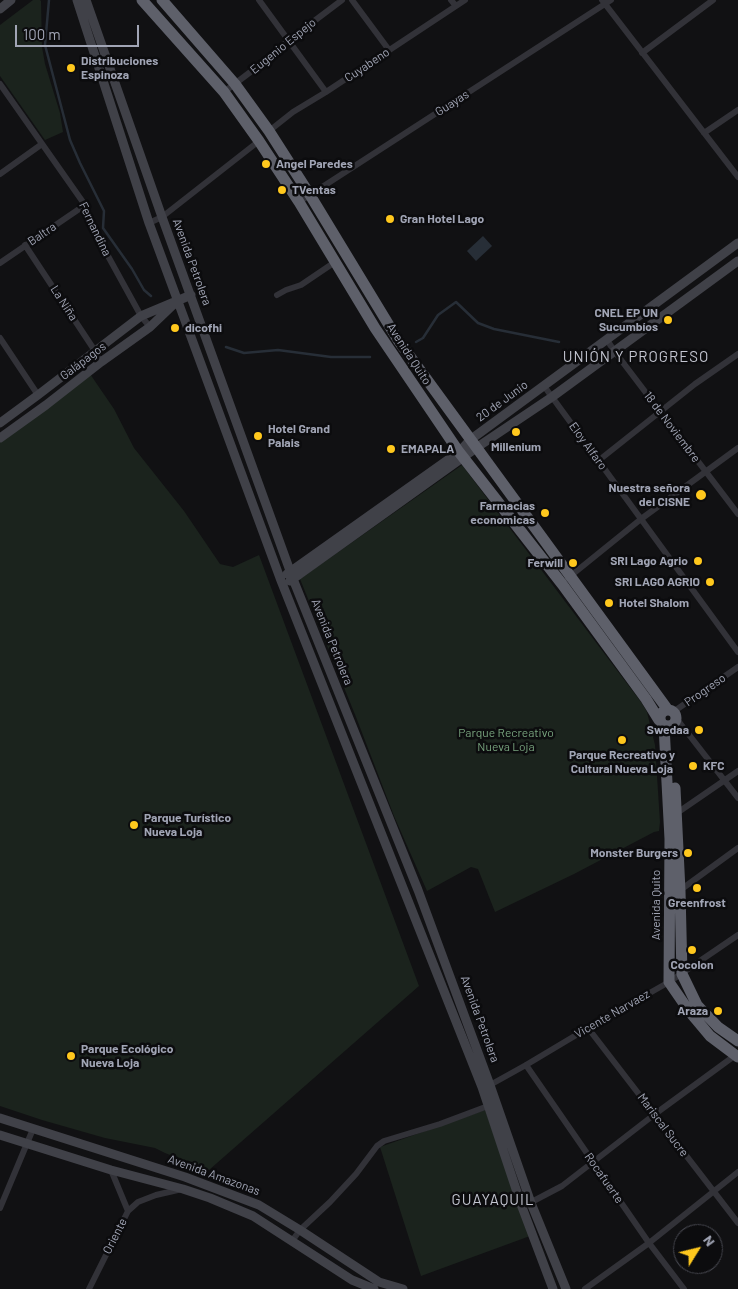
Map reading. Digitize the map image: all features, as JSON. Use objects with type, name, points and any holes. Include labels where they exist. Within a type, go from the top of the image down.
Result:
[{"type":"highway","name":"Avenida Quito","points":[[142,0],[224,92],[299,202],[397,362],[461,455],[566,580]]},
{"type":"highway","name":"Avenida Quito","points":[[162,0],[235,84],[269,131],[398,340],[473,444],[566,580],[669,719],[677,813],[670,982]]},
{"type":"highway","name":"Avenida Quito","points":[[669,719],[670,839],[682,974],[697,1006],[718,1027],[738,1041]]},
{"type":"highway","points":[[670,982],[689,1011],[710,1036],[737,1055]]},
{"type":"main road","points":[[0,9],[12,0]]},
{"type":"main road","name":"Avenida Petrolera","points":[[77,0],[150,223],[282,581],[486,1086],[488,1106],[527,1205],[566,1289]]},
{"type":"main road","name":"Avenida Petrolera","points":[[86,0],[162,217],[292,576],[418,890],[527,1205],[553,1289]]},
{"type":"main road","name":"20 de Junio","points":[[282,581],[292,576],[461,455],[544,386],[738,243]]},
{"type":"main road","name":"20 de Junio","points":[[473,444],[552,397],[738,261]]},
{"type":"main road","name":"Galápagos","points":[[0,423],[141,316],[191,295]]},
{"type":"main road","name":"Galápagos","points":[[0,438],[101,362],[150,328],[178,301]]},
{"type":"main road","name":"Avenida Amazonas","points":[[0,1118],[185,1177],[259,1205],[379,1282],[403,1289]]},
{"type":"main road","name":"Avenida Amazonas","points":[[0,1135],[111,1170],[210,1198],[253,1216],[352,1280],[374,1289]]},
{"type":"street","points":[[259,0],[326,92]]},
{"type":"street","name":"Eugenio Espejo","points":[[224,92],[257,68],[288,40],[342,0]]},
{"type":"street","points":[[352,0],[389,50]]},
{"type":"street","points":[[451,0],[456,6]]},
{"type":"street","name":"Cuyabeno","points":[[269,131],[293,112],[465,0]]},
{"type":"street","points":[[642,53],[714,0]]},
{"type":"street","name":"Guayas","points":[[299,202],[606,1],[642,53],[738,177]]},
{"type":"street","name":"Fernandina","points":[[0,84],[85,205],[97,236],[141,316],[150,328]]},
{"type":"street","points":[[704,134],[738,110]]},
{"type":"street","points":[[150,223],[162,217],[259,142]]},
{"type":"street","points":[[0,174],[42,144]]},
{"type":"street","name":"Baltra","points":[[0,263],[85,205]]},
{"type":"street","name":"La Niña","points":[[25,245],[101,362]]},
{"type":"street","points":[[277,295],[302,285],[335,262]]},
{"type":"street","points":[[0,338],[38,395]]},
{"type":"street","name":"18 de Noviembre","points":[[607,340],[738,514]]},
{"type":"street","points":[[598,461],[695,384],[738,354]]},
{"type":"street","name":"Eloy Alfaro","points":[[544,386],[738,652]]},
{"type":"street","points":[[566,580],[640,519],[738,448]]},
{"type":"street","name":"Progreso","points":[[669,719],[738,667]]},
{"type":"street","points":[[669,719],[738,798]]},
{"type":"street","points":[[677,813],[738,771]]},
{"type":"street","points":[[675,891],[738,848]]},
{"type":"street","name":"Vicente Narvaez","points":[[486,1086],[670,982],[738,935]]},
{"type":"street","name":"Mariscal Sucre","points":[[588,1028],[738,1224]]},
{"type":"street","points":[[527,1205],[562,1186],[655,1114],[737,1055]]},
{"type":"street","name":"Rocafuerte","points":[[526,1065],[649,1243],[684,1289]]},
{"type":"street","points":[[292,1241],[300,1230],[356,1174],[377,1146],[384,1141],[440,1124],[488,1106]]},
{"type":"street","points":[[0,1208],[33,1129]]},
{"type":"street","points":[[111,1170],[128,1211]]},
{"type":"street","points":[[585,1289],[649,1243],[738,1172]]},
{"type":"street","name":"Oriente","points":[[89,1289],[128,1211],[138,1202],[156,1195],[183,1189]]},
{"type":"green space","points":[[33,0],[41,1],[42,47],[45,64],[60,113],[63,132],[45,140],[0,76],[0,25]]},
{"type":"green space","points":[[88,371],[114,409],[134,448],[184,511],[220,564],[233,567],[259,555],[419,986],[209,1170],[155,1148],[105,1138],[0,1106],[0,436]]},
{"type":"green space","name":"Parque Recreativo Nueva Loja","points":[[462,465],[641,702],[647,712],[655,745],[659,831],[495,912],[478,869],[471,867],[427,891],[394,816],[300,579]]},
{"type":"green space","points":[[485,1110],[530,1236],[421,1276],[380,1147]]},
{"type":"shaded area","points":[[483,236],[492,246],[476,261],[467,251]]},
{"type":"waterway","points":[[49,0],[45,45],[70,140],[104,211],[103,228],[132,269],[144,290],[151,296]]},
{"type":"waterway","points":[[416,342],[423,338],[438,315],[456,302],[478,323],[494,329],[559,342]]},
{"type":"waterway","points":[[226,347],[244,353],[278,350],[331,357],[370,357]]},
{"type":"place","name":"Distribuciones Espinoza","points":[[71,68]]},
{"type":"place","name":"Angel Paredes","points":[[266,164]]},
{"type":"place","name":"TVentas","points":[[282,190]]},
{"type":"place","name":"Gran Hotel Lago","points":[[390,219]]},
{"type":"place","name":"CNEL EP UN Sucumbíos","points":[[668,320]]},
{"type":"place","name":"dicofhi","points":[[175,328]]},
{"type":"place","name":"Millenium","points":[[516,432]]},
{"type":"place","name":"Hotel Grand Palais","points":[[258,436]]},
{"type":"place","name":"EMAPALA","points":[[391,449]]},
{"type":"place","name":"Nuestra señora del CISNE","points":[[701,495]]},
{"type":"place","name":"Farmacias economicas","points":[[545,513]]},
{"type":"place","name":"SRI Lago Agrio","points":[[698,561]]},
{"type":"place","name":"Ferwill","points":[[573,563]]},
{"type":"place","name":"SRI LAGO AGRIO","points":[[710,582]]},
{"type":"place","name":"Hotel Shalom","points":[[609,603]]},
{"type":"place","name":"Swedaa","points":[[699,730]]},
{"type":"place","name":"Parque Recreativo y Cultural Nueva Loja","points":[[622,740]]},
{"type":"place","name":"KFC","points":[[693,766]]},
{"type":"place","name":"Parque Turístico Nueva Loja","points":[[134,825]]},
{"type":"place","name":"Monster Burgers","points":[[688,853]]},
{"type":"place","name":"Greenfrost","points":[[697,888]]},
{"type":"place","name":"Cocolon","points":[[692,950]]},
{"type":"place","name":"Araza","points":[[718,1011]]},
{"type":"place","name":"Parque Ecológico Nueva Loja","points":[[71,1056]]},
{"type":"district","name":"UNIÓN Y PROGRESO","points":[[636,357]]},
{"type":"district","name":"GUAYAQUIL","points":[[493,1200]]}]
